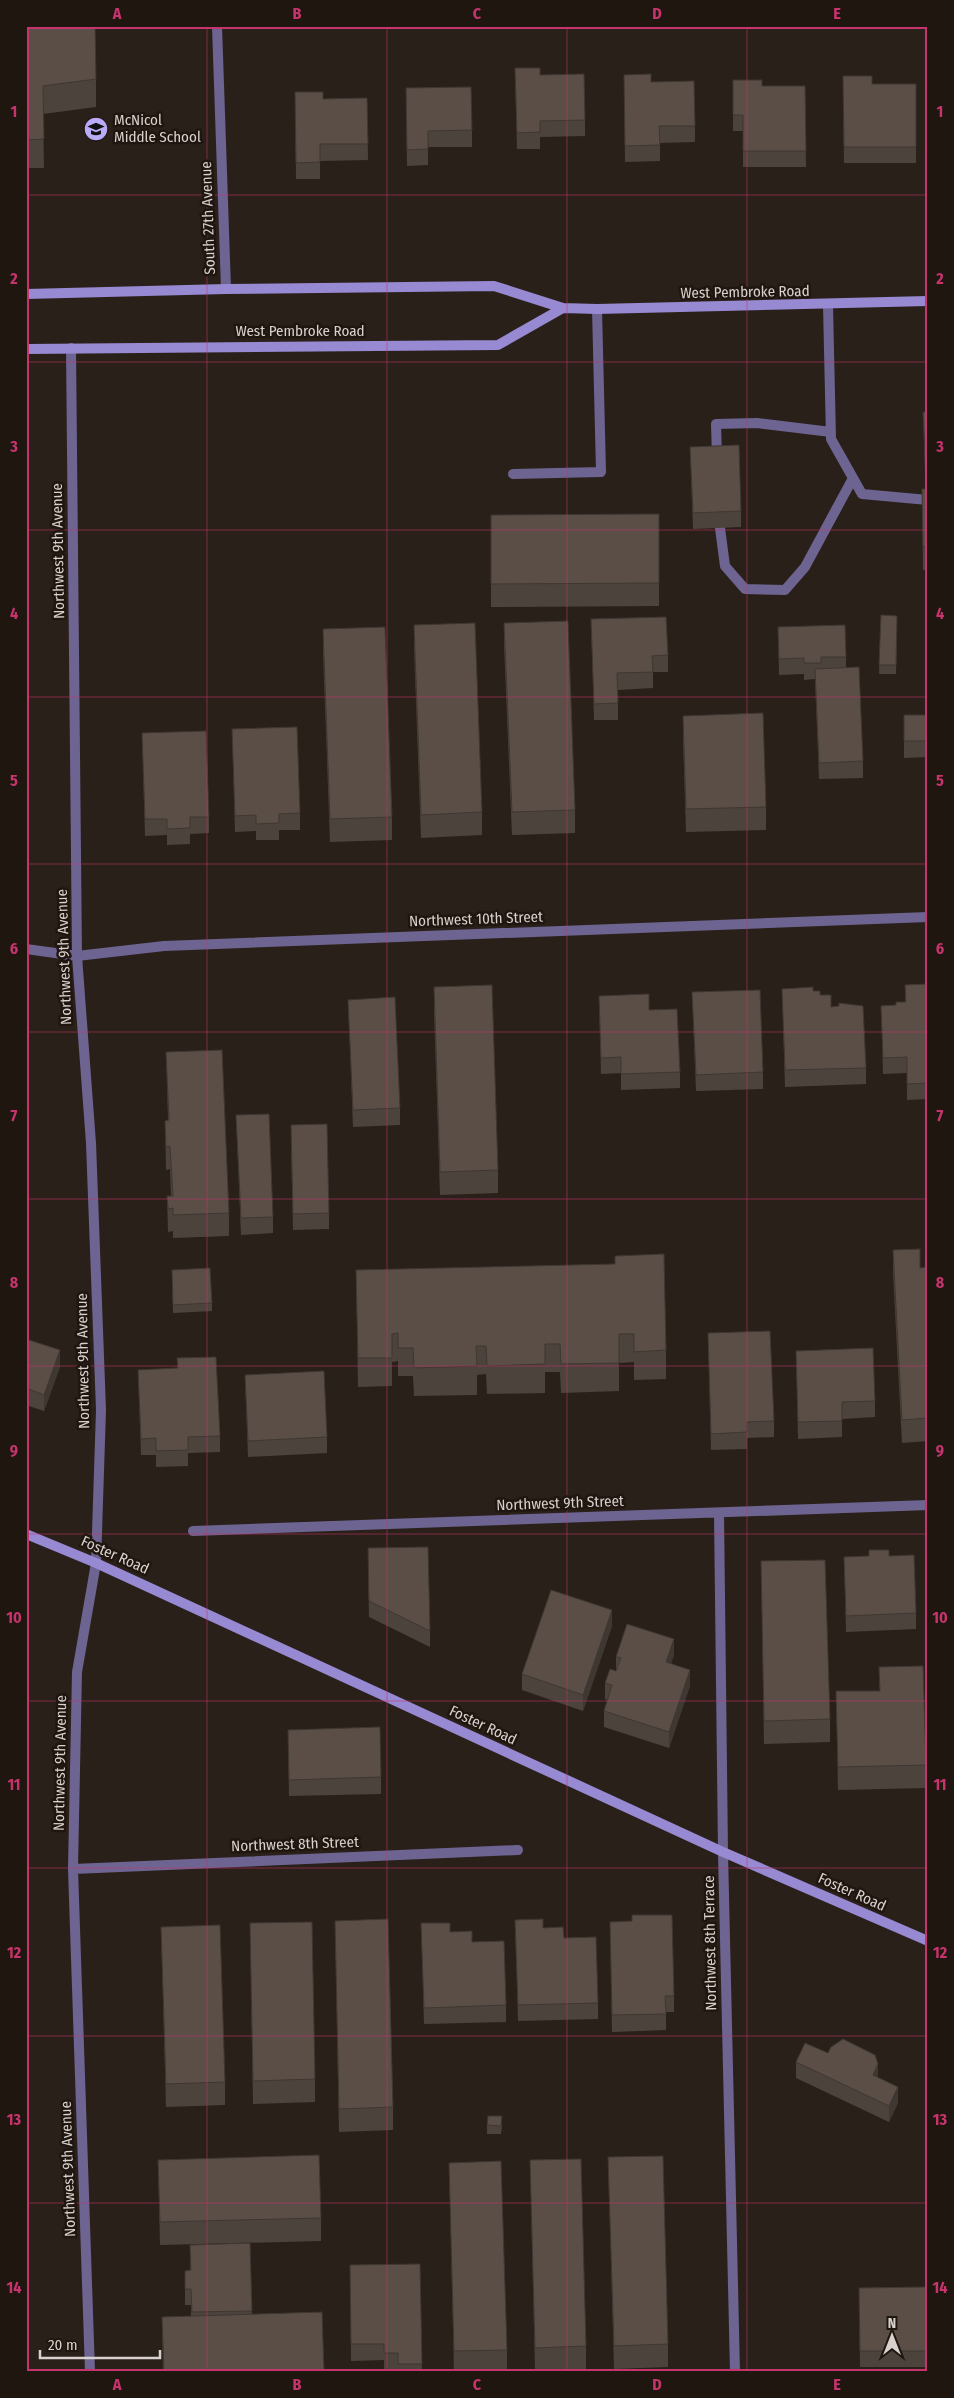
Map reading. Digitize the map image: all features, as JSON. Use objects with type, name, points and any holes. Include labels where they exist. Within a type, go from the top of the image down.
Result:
[{"type":"main road","name":"West Pembroke Road","points":[[26,294],[226,288],[494,286],[563,308],[828,305],[928,301]]},
{"type":"main road","name":"West Pembroke Road","points":[[26,349],[498,345],[563,308]]},
{"type":"main road","name":"Foster Road","points":[[26,1534],[96,1562],[723,1852],[928,1941]]},
{"type":"street","name":"South 27th Avenue","points":[[217,26],[226,288]]},
{"type":"street","points":[[828,305],[831,439],[862,494],[928,500]]},
{"type":"street","points":[[513,474],[601,472],[597,309]]},
{"type":"street","name":"Northwest 9th Avenue","points":[[71,348],[77,956],[91,1143],[101,1410],[96,1562],[77,1672],[73,1869],[90,2372]]},
{"type":"street","points":[[717,462],[716,424],[757,423],[831,432]]},
{"type":"street","points":[[720,528],[725,566],[745,589],[785,590],[805,567],[853,478]]},
{"type":"street","name":"Northwest 10th Street","points":[[26,949],[77,956],[164,946],[928,917]]},
{"type":"street","name":"Northwest 9th Street","points":[[193,1530],[928,1506]]},
{"type":"street","name":"Northwest 8th Terrace","points":[[719,1512],[723,1852],[734,2372]]},
{"type":"street","name":"Northwest 8th Street","points":[[73,1869],[518,1850]]},
{"type":"building","points":[[26,26],[95,26],[96,79],[43,86],[44,139],[26,140]]},
{"type":"building","points":[[515,68],[540,68],[540,75],[584,74],[585,120],[540,121],[540,132],[517,133]]},
{"type":"building","points":[[651,74],[651,82],[694,81],[695,126],[659,126],[660,145],[625,146],[624,75]]},
{"type":"building","points":[[843,76],[872,76],[872,84],[916,84],[916,147],[844,147]]},
{"type":"building","points":[[733,80],[762,80],[762,86],[805,86],[806,151],[743,151],[743,115],[733,115]]},
{"type":"building","points":[[471,87],[472,130],[428,131],[428,149],[407,150],[406,88]]},
{"type":"building","points":[[295,92],[323,92],[323,99],[367,98],[368,144],[320,144],[320,162],[296,163]]},
{"type":"building","points":[[923,412],[928,412],[928,452],[925,452]]},
{"type":"building","points":[[739,445],[741,511],[693,513],[690,447]]},
{"type":"building","points":[[922,489],[928,489],[928,547],[923,547]]},
{"type":"building","points":[[659,514],[659,583],[491,584],[491,515]]},
{"type":"building","points":[[881,615],[897,616],[896,665],[879,665]]},
{"type":"building","points":[[666,617],[668,655],[652,656],[653,672],[617,673],[618,703],[594,704],[591,619]]},
{"type":"building","points":[[568,621],[575,810],[512,812],[504,623]]},
{"type":"building","points":[[475,623],[482,812],[421,815],[414,625]]},
{"type":"building","points":[[845,625],[846,657],[821,657],[821,663],[804,663],[804,658],[779,659],[778,627]]},
{"type":"building","points":[[385,627],[392,817],[330,819],[323,629]]},
{"type":"building","points":[[859,667],[863,761],[819,763],[815,669]]},
{"type":"building","points":[[763,713],[766,807],[686,809],[683,716]]},
{"type":"building","points":[[904,715],[928,715],[928,741],[904,741]]},
{"type":"building","points":[[297,727],[300,813],[279,814],[279,823],[256,824],[256,815],[235,816],[232,729]]},
{"type":"building","points":[[206,731],[209,817],[190,817],[190,828],[167,829],[167,819],[145,819],[142,733]]},
{"type":"building","points":[[928,984],[928,1083],[907,1084],[907,1057],[883,1058],[881,1006],[896,1005],[896,1002],[906,1002],[905,985]]},
{"type":"building","points":[[492,985],[498,1170],[440,1172],[434,987]]},
{"type":"building","points":[[813,987],[813,991],[820,991],[820,995],[831,995],[831,1007],[839,1006],[839,1003],[863,1006],[866,1068],[785,1070],[782,989]]},
{"type":"building","points":[[760,990],[763,1072],[696,1075],[692,992]]},
{"type":"building","points":[[649,994],[649,1010],[677,1009],[680,1072],[621,1074],[621,1057],[601,1058],[599,996]]},
{"type":"building","points":[[395,997],[400,1108],[353,1110],[348,1000]]},
{"type":"building","points":[[222,1050],[229,1213],[173,1215],[173,1208],[168,1209],[167,1196],[173,1196],[170,1146],[166,1147],[165,1121],[169,1120],[166,1052]]},
{"type":"building","points":[[269,1114],[273,1217],[241,1218],[236,1115]]},
{"type":"building","points":[[327,1124],[329,1213],[293,1214],[291,1125]]},
{"type":"building","points":[[920,1249],[920,1268],[928,1267],[928,1418],[902,1420],[893,1250]]},
{"type":"building","points":[[664,1254],[666,1350],[634,1352],[634,1334],[619,1334],[619,1363],[561,1364],[560,1344],[545,1344],[545,1364],[487,1366],[486,1346],[476,1346],[477,1366],[414,1368],[413,1348],[398,1348],[398,1333],[392,1334],[392,1358],[358,1358],[356,1270],[615,1264],[615,1256]]},
{"type":"building","points":[[210,1268],[212,1303],[173,1305],[172,1270]]},
{"type":"building","points":[[770,1331],[774,1421],[747,1422],[747,1432],[711,1434],[708,1333]]},
{"type":"building","points":[[26,1339],[60,1350],[44,1395],[26,1388]]},
{"type":"building","points":[[873,1348],[875,1401],[842,1402],[842,1421],[798,1422],[796,1351]]},
{"type":"building","points":[[216,1357],[220,1436],[188,1437],[188,1450],[156,1451],[156,1438],[141,1439],[138,1370],[178,1368],[177,1358]]},
{"type":"building","points":[[324,1371],[327,1437],[248,1441],[245,1375]]},
{"type":"building","points":[[428,1547],[430,1631],[369,1601],[368,1548]]},
{"type":"building","points":[[869,1550],[889,1550],[889,1556],[914,1555],[916,1613],[846,1616],[844,1557],[869,1556]]},
{"type":"building","points":[[825,1560],[830,1719],[764,1721],[761,1561]]},
{"type":"building","points":[[551,1590],[612,1610],[583,1695],[522,1674]]},
{"type":"building","points":[[627,1624],[674,1639],[666,1662],[690,1670],[669,1732],[604,1711],[612,1685],[605,1683],[610,1669],[616,1671],[621,1658],[616,1657]]},
{"type":"building","points":[[923,1666],[926,1765],[838,1767],[836,1691],[880,1691],[879,1667]]},
{"type":"building","points":[[380,1727],[381,1777],[289,1780],[288,1730]]},
{"type":"building","points":[[632,1915],[672,1915],[674,1996],[665,1996],[666,2014],[612,2015],[610,1922],[632,1921]]},
{"type":"building","points":[[388,1919],[393,2107],[339,2109],[335,1921]]},
{"type":"building","points":[[543,1919],[543,1928],[563,1927],[564,1938],[596,1937],[598,2003],[518,2005],[515,1920]]},
{"type":"building","points":[[312,1922],[315,2079],[253,2081],[250,1923]]},
{"type":"building","points":[[421,1923],[450,1923],[450,1932],[472,1931],[472,1942],[504,1941],[506,2005],[424,2008]]},
{"type":"building","points":[[220,1925],[225,2082],[166,2084],[161,1927]]},
{"type":"building","points":[[843,2039],[875,2055],[878,2064],[873,2075],[898,2087],[889,2106],[796,2062],[805,2043],[828,2053],[831,2047]]},
{"type":"building","points":[[488,2116],[502,2116],[501,2126],[487,2125]]},
{"type":"building","points":[[319,2155],[321,2218],[160,2222],[158,2160]]},
{"type":"building","points":[[663,2156],[668,2344],[614,2346],[608,2157]]},
{"type":"building","points":[[581,2159],[586,2346],[535,2348],[530,2160]]},
{"type":"building","points":[[501,2161],[507,2350],[454,2351],[449,2163]]},
{"type":"building","points":[[250,2243],[252,2311],[192,2312],[191,2289],[185,2289],[185,2271],[191,2270],[190,2245]]},
{"type":"building","points":[[420,2264],[422,2364],[398,2364],[398,2353],[384,2353],[384,2344],[351,2344],[350,2265]]},
{"type":"building","points":[[928,2287],[928,2351],[860,2351],[859,2288]]},
{"type":"building","points":[[322,2312],[324,2372],[164,2372],[162,2317]]},
{"type":"place","name":"McNicol Middle School","points":[[96,129]]}]
